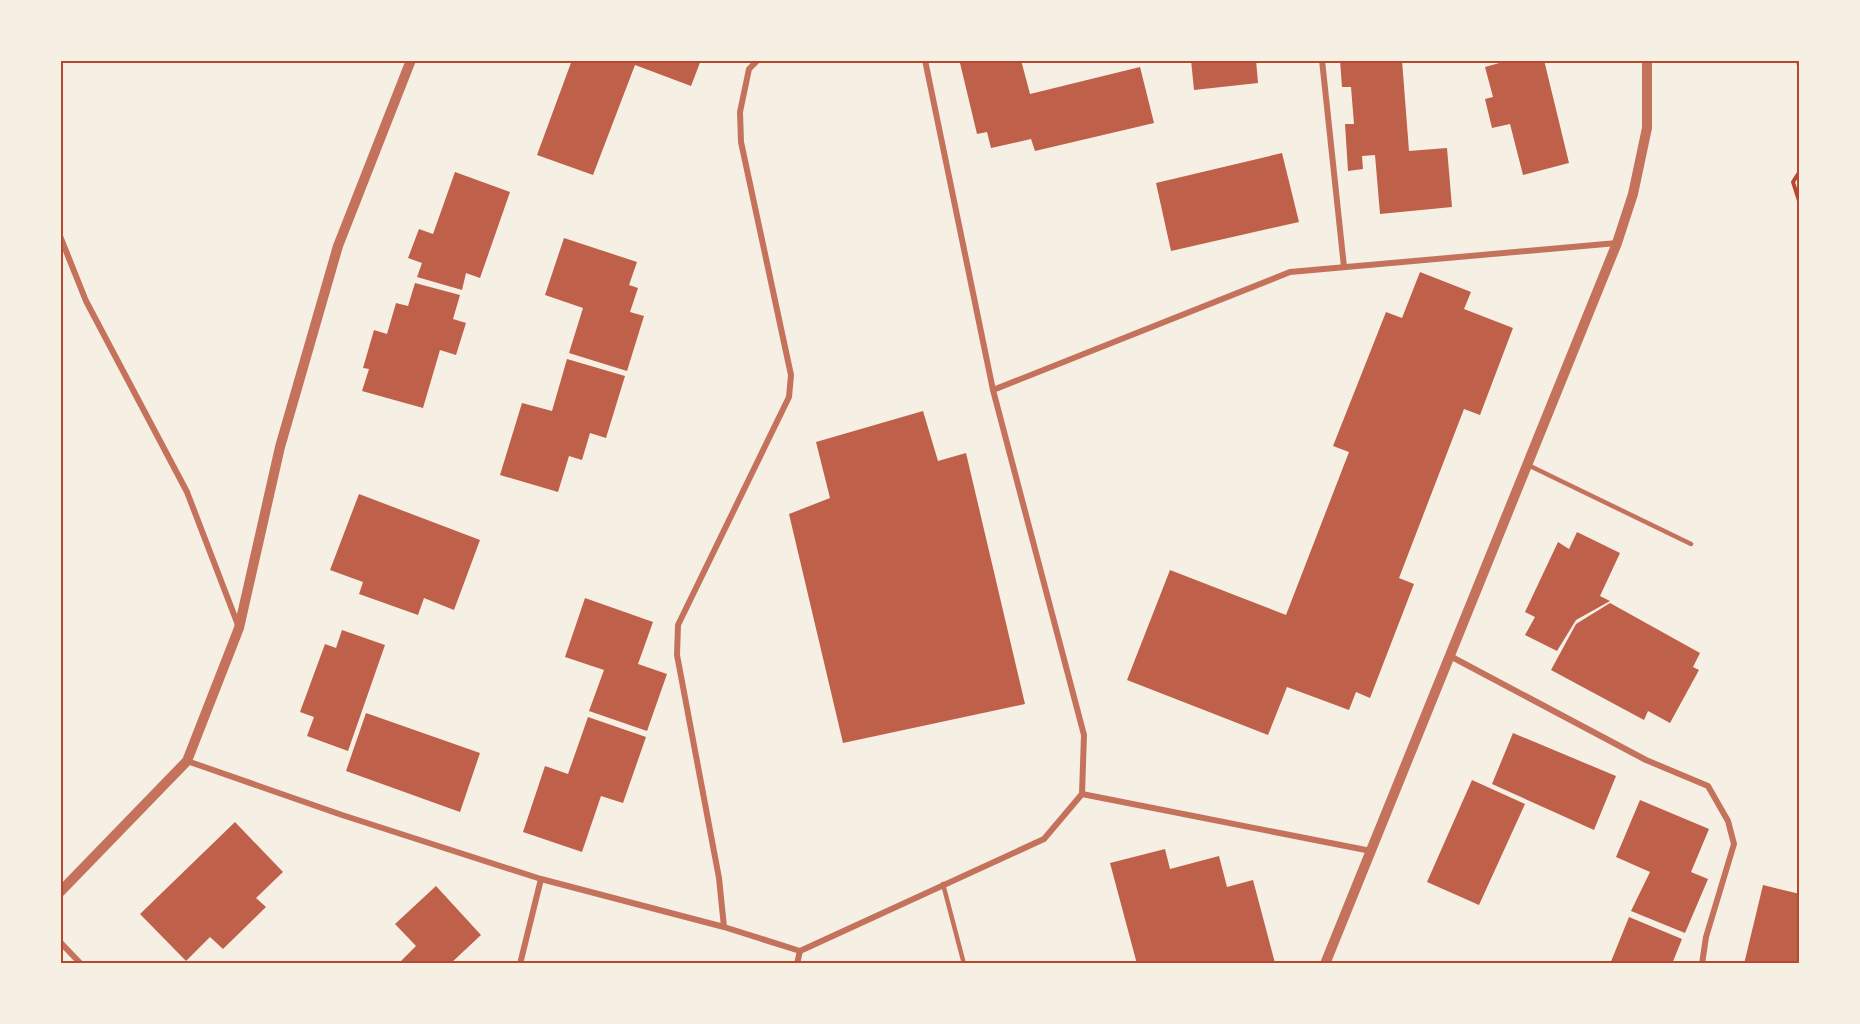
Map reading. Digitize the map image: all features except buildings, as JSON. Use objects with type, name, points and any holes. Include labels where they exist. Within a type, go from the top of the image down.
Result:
[{"type":"street","points":[[60,892],[187,761],[239,628],[280,447],[338,246],[411,60]]},
{"type":"street","points":[[724,927],[719,878],[677,655],[678,625],[789,397],[791,375],[741,142],[740,112],[744,90],[749,69],[758,60]]},
{"type":"street","points":[[187,761],[342,815],[541,879],[724,927],[800,951],[1044,838],[1082,794],[1084,735],[993,390],[925,60]]},
{"type":"street","points":[[1322,60],[1344,267]]},
{"type":"street","points":[[1326,964],[1617,243],[1633,195],[1647,128],[1647,60]]},
{"type":"street","points":[[60,236],[86,301],[187,492],[239,628]]},
{"type":"street","points":[[993,390],[1290,272],[1617,243]]},
{"type":"street","points":[[1450,656],[1646,760],[1708,786],[1728,821],[1734,844],[1707,937],[1702,964]]},
{"type":"street","points":[[1082,794],[1371,851]]},
{"type":"street","points":[[520,964],[541,879]]},
{"type":"street","points":[[60,942],[81,964]]},
{"type":"street","points":[[797,964],[800,951]]},
{"type":"lane","points":[[1528,465],[1691,544]]},
{"type":"lane","points":[[944,884],[964,964]]},
{"type":"path","points":[[1798,60],[1800,72]]},
{"type":"path","points":[[1800,171],[1793,182],[1800,204]]}]
